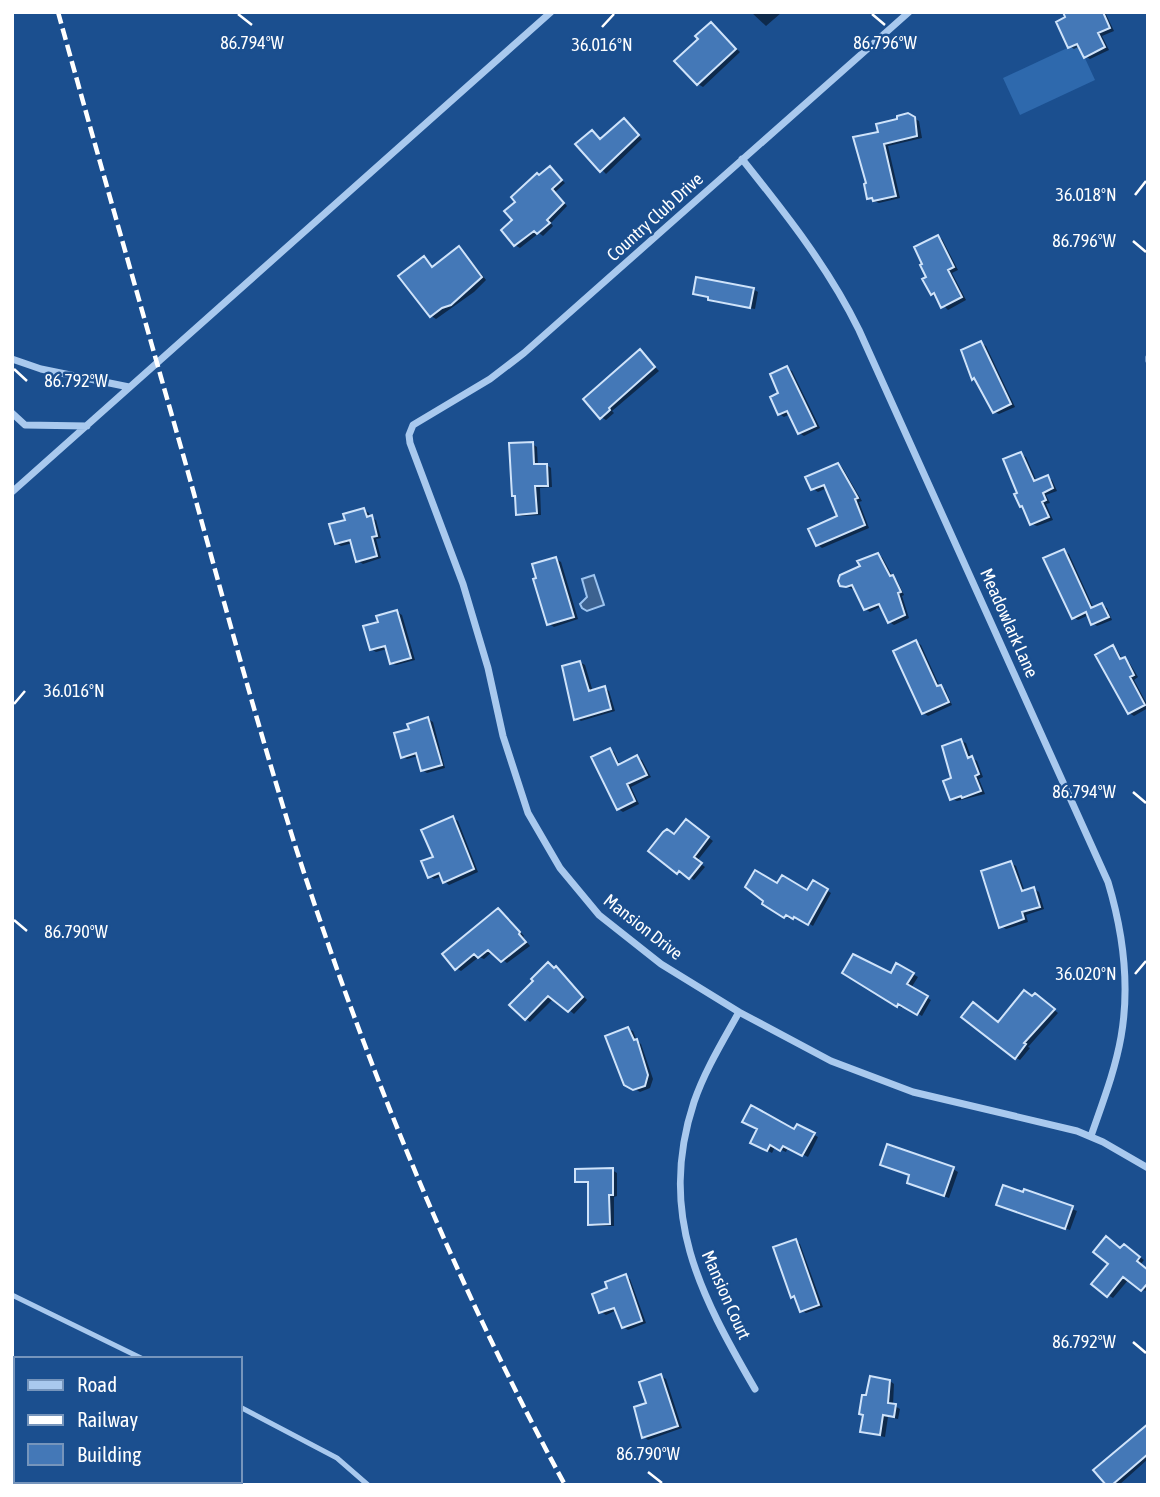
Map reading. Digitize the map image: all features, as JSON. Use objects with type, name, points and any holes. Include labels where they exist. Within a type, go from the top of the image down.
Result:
[{"type":"street","points":[[12,492],[551,12]]},
{"type":"street","name":"Country Club Drive","points":[[410,429],[513,363],[909,12]]},
{"type":"street","name":"Meadowlark Lane","points":[[742,159],[807,242],[854,319],[1108,882],[1119,922],[1125,982],[1124,1010],[1121,1041],[1091,1136]]},
{"type":"street","points":[[12,359],[41,369],[129,387]]},
{"type":"street","points":[[12,413],[25,425],[88,426]]},
{"type":"street","name":"Mansion Drive","points":[[410,429],[415,458],[463,584],[488,668],[513,771],[527,813],[560,869],[598,915],[661,964],[739,1012],[831,1061],[913,1092],[1053,1124],[1091,1136],[1148,1168]]},
{"type":"street","name":"Mansion Court","points":[[739,1012],[694,1102],[682,1161],[681,1204],[687,1247],[696,1273],[722,1330],[755,1388]]},
{"type":"lane","points":[[12,1295],[139,1357]]},
{"type":"lane","points":[[242,1409],[337,1458],[368,1485]]},
{"type":"shaded area","points":[[1078,43],[1095,80],[1020,115],[1003,78]]},
{"type":"shaded area","points":[[594,575],[604,605],[587,611],[580,604],[587,597],[582,579]]},
{"type":"building","points":[[1063,12],[1103,12],[1110,28],[1098,33],[1105,47],[1084,58],[1077,44],[1068,48],[1056,22],[1065,17]]},
{"type":"building","points":[[711,22],[736,49],[697,85],[674,61],[698,39],[695,36]]},
{"type":"building","points":[[908,113],[915,117],[917,136],[884,144],[896,196],[873,201],[872,198],[867,199],[866,183],[853,137],[878,132],[876,124]]},
{"type":"building","points":[[624,118],[639,135],[600,172],[575,144],[592,130],[600,139]]},
{"type":"building","points":[[550,166],[562,180],[552,189],[564,203],[547,220],[550,223],[537,234],[534,231],[514,246],[501,230],[512,220],[504,211],[515,202],[511,197],[537,173],[539,175]]},
{"type":"building","points":[[938,235],[954,267],[948,270],[962,297],[941,308],[934,293],[931,295],[922,279],[926,277],[914,247]]},
{"type":"building","points":[[459,246],[482,277],[451,305],[430,317],[398,276],[424,256],[432,267]]},
{"type":"building","points":[[696,277],[754,288],[750,308],[708,300],[708,297],[693,294]]},
{"type":"building","points":[[981,341],[1011,404],[993,413],[974,378],[972,380],[961,350]]},
{"type":"building","points":[[640,349],[655,367],[600,419],[583,399]]},
{"type":"building","points":[[787,366],[816,426],[798,434],[787,411],[778,415],[770,397],[778,393],[770,374]]},
{"type":"building","points":[[533,442],[534,464],[547,464],[548,486],[535,486],[537,513],[516,515],[515,496],[512,496],[509,443]]},
{"type":"building","points":[[1021,452],[1034,481],[1048,475],[1053,488],[1043,493],[1046,500],[1042,502],[1049,517],[1030,525],[1014,494],[1017,493],[1003,459]]},
{"type":"building","points":[[838,463],[858,498],[855,499],[865,525],[816,546],[808,529],[837,516],[824,485],[811,490],[805,477]]},
{"type":"building","points":[[364,508],[367,517],[372,515],[377,536],[372,537],[377,556],[356,562],[350,540],[335,544],[329,524],[345,520],[343,514]]},
{"type":"building","points":[[1064,549],[1091,608],[1102,603],[1109,617],[1091,625],[1086,612],[1072,619],[1043,558]]},
{"type":"building","points":[[878,553],[901,592],[898,593],[905,615],[888,623],[879,604],[864,610],[852,585],[840,586],[838,581],[840,575],[860,566],[857,561]]},
{"type":"building","points":[[556,557],[574,617],[547,625],[533,579],[536,578],[532,564]]},
{"type":"building","points":[[397,610],[411,658],[390,664],[385,646],[370,650],[363,626],[378,622],[376,616]]},
{"type":"building","points":[[916,640],[937,686],[941,685],[949,702],[922,714],[893,651]]},
{"type":"building","points":[[1113,645],[1120,659],[1125,657],[1134,675],[1130,677],[1145,705],[1128,714],[1095,655]]},
{"type":"building","points":[[580,661],[589,691],[605,686],[611,709],[574,720],[562,666]]},
{"type":"building","points":[[428,717],[442,765],[421,771],[416,753],[401,758],[394,733],[409,729],[407,724]]},
{"type":"building","points":[[961,739],[968,758],[972,756],[979,774],[975,776],[981,791],[950,800],[943,781],[951,778],[942,746]]},
{"type":"building","points":[[610,748],[618,765],[637,755],[647,775],[627,784],[635,801],[617,810],[591,757]]},
{"type":"building","points":[[453,816],[474,869],[443,883],[439,873],[428,878],[421,861],[433,857],[421,830]]},
{"type":"building","points":[[686,819],[709,837],[694,857],[702,863],[689,879],[679,871],[677,874],[648,851],[663,832],[667,829],[674,834]]},
{"type":"building","points":[[1011,861],[1022,891],[1034,887],[1040,907],[1022,912],[1024,919],[999,928],[981,871]]},
{"type":"building","points":[[755,870],[777,883],[782,875],[807,890],[813,880],[828,889],[808,925],[794,917],[793,919],[786,915],[784,918],[762,904],[763,901],[745,887]]},
{"type":"building","points":[[498,908],[526,942],[501,962],[488,950],[478,958],[474,954],[455,970],[442,954]]},
{"type":"building","points":[[853,954],[891,973],[896,963],[914,973],[907,984],[928,996],[917,1015],[898,1004],[897,1007],[842,973]]},
{"type":"building","points":[[548,962],[554,968],[556,966],[583,997],[568,1012],[548,996],[525,1020],[509,1005]]},
{"type":"building","points":[[1024,990],[1032,996],[1035,993],[1055,1009],[1024,1043],[1026,1044],[1015,1059],[961,1017],[973,1002],[998,1022]]},
{"type":"building","points":[[628,1027],[634,1040],[637,1039],[648,1075],[645,1086],[633,1090],[624,1085],[605,1036]]},
{"type":"building","points":[[751,1105],[794,1129],[797,1124],[815,1133],[802,1156],[783,1146],[780,1151],[770,1145],[767,1151],[750,1143],[757,1129],[742,1122]]},
{"type":"building","points":[[887,1144],[954,1167],[944,1196],[907,1183],[909,1175],[880,1165]]},
{"type":"building","points":[[613,1168],[613,1195],[609,1195],[610,1224],[588,1225],[588,1182],[575,1182],[575,1169]]},
{"type":"building","points":[[1003,1185],[1023,1192],[1024,1189],[1073,1206],[1065,1229],[996,1205]]},
{"type":"building","points":[[1106,1236],[1120,1248],[1124,1244],[1140,1257],[1137,1261],[1148,1270],[1148,1283],[1141,1291],[1123,1277],[1107,1297],[1091,1284],[1108,1264],[1093,1252]]},
{"type":"building","points":[[796,1239],[819,1305],[800,1312],[794,1296],[791,1298],[773,1247]]},
{"type":"building","points":[[626,1274],[642,1321],[622,1328],[614,1308],[599,1313],[592,1294],[607,1288],[605,1282]]},
{"type":"building","points":[[661,1374],[678,1426],[642,1438],[634,1407],[646,1403],[639,1382]]},
{"type":"building","points":[[870,1376],[890,1380],[888,1403],[896,1404],[894,1417],[883,1415],[880,1435],[860,1432],[862,1395],[866,1395]]},
{"type":"building","points":[[1148,1424],[1148,1454],[1112,1485],[1106,1485],[1093,1470]]},
{"type":"railway","points":[[58,12],[252,701],[321,925],[414,1170],[486,1330],[565,1485]]},
{"type":"railway","points":[[188,1483],[191,1485]]}]
